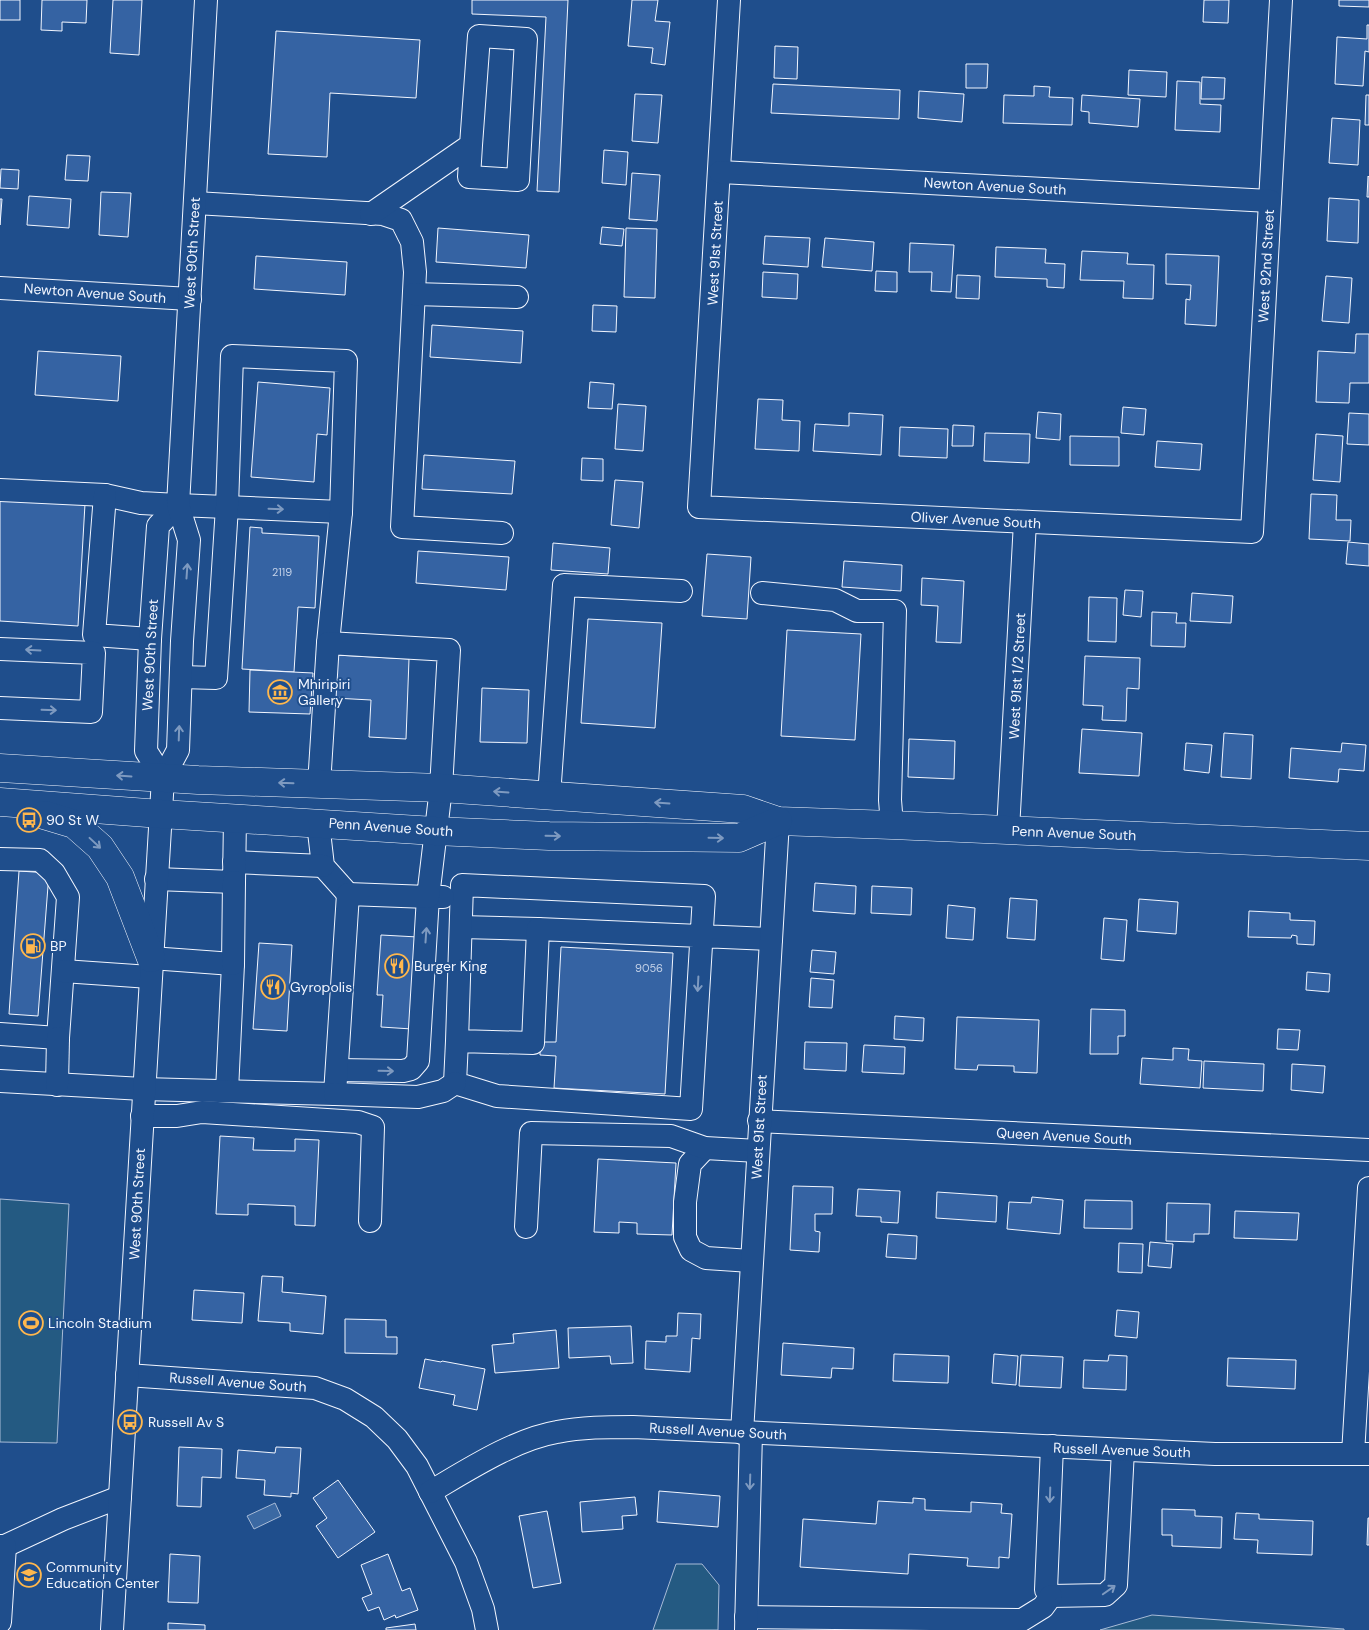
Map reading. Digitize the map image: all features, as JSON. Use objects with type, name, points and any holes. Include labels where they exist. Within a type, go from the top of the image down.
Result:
[{"type":"main road","name":"Penn Avenue South","points":[[0,768],[163,778],[441,788],[743,809],[778,821],[1369,846]]},
{"type":"main road","name":"Penn Avenue South","points":[[2,802],[161,814],[549,836],[739,838],[778,821]]},
{"type":"main road","points":[[2,802],[74,824],[100,847],[120,877],[151,967]]},
{"type":"street","name":"West 90th Street","points":[[112,1630],[163,778],[178,750],[189,540],[178,505],[206,0]]},
{"type":"street","name":"West 91st Street","points":[[699,507],[730,0]]},
{"type":"street","name":"West 92nd Street","points":[[1252,532],[1281,0]]},
{"type":"street","points":[[479,36],[526,39],[518,180],[468,177],[471,145],[479,36]]},
{"type":"street","points":[[371,214],[471,145]]},
{"type":"street","name":"Newton Avenue South","points":[[720,172],[1270,201]]},
{"type":"street","points":[[195,203],[383,214],[401,220],[412,242],[415,272],[402,527],[502,533]]},
{"type":"street","name":"Newton Avenue South","points":[[0,288],[190,299]]},
{"type":"street","points":[[414,294],[517,297]]},
{"type":"street","points":[[181,677],[216,678],[227,507],[232,356],[346,361],[341,512],[328,643],[319,784]]},
{"type":"street","points":[[0,490],[105,495],[141,503],[341,512]]},
{"type":"street","points":[[0,708],[92,712],[94,644],[105,495]]},
{"type":"street","name":"West 90th Street","points":[[163,778],[146,750],[150,639],[158,526],[178,505]]},
{"type":"street","name":"Oliver Avenue South","points":[[699,507],[1252,532]]},
{"type":"street","name":"West 91st 1/2 Street","points":[[1008,830],[1026,522]]},
{"type":"street","points":[[550,796],[564,585],[681,591]]},
{"type":"street","points":[[762,593],[835,600],[856,611],[895,611],[890,800],[892,825]]},
{"type":"street","points":[[0,649],[150,639]]},
{"type":"street","points":[[328,643],[449,650],[441,788],[428,897],[418,1061],[411,1069],[403,1071],[337,1070]]},
{"type":"street","points":[[227,1091],[233,964],[235,818]]},
{"type":"street","name":"West 91st Street","points":[[746,1624],[747,1433],[751,1261],[778,821]]},
{"type":"street","points":[[318,823],[323,866],[348,894],[335,1094]]},
{"type":"street","points":[[0,859],[40,860],[54,873],[68,897],[58,1038],[57,1084]]},
{"type":"street","points":[[156,879],[323,866]]},
{"type":"street","points":[[0,1081],[143,1089],[418,1097],[443,1091],[456,1083],[497,1096],[691,1109],[704,896],[462,884],[456,1083]]},
{"type":"street","points":[[348,894],[462,898]]},
{"type":"street","points":[[461,927],[771,939]]},
{"type":"street","points":[[457,1041],[533,1043],[538,929]]},
{"type":"street","points":[[63,971],[233,964]]},
{"type":"street","points":[[0,1034],[58,1038]]},
{"type":"street","points":[[142,1116],[178,1116],[202,1112],[358,1122],[373,1127],[370,1221]]},
{"type":"street","name":"Queen Avenue South","points":[[759,1121],[1369,1150]]},
{"type":"street","points":[[526,1227],[531,1133],[672,1136],[705,1148],[758,1151]]},
{"type":"street","points":[[705,1148],[690,1164],[685,1202],[685,1237],[691,1250],[706,1258],[751,1261]]},
{"type":"street","points":[[1361,1454],[1369,1188]]},
{"type":"street","name":"Russell Avenue South","points":[[127,1374],[315,1388],[345,1399],[374,1417],[397,1439],[417,1466],[430,1492],[509,1449],[555,1432],[594,1427],[1216,1454],[1361,1454]]},
{"type":"street","points":[[1051,1596],[1046,1590],[1052,1446]]},
{"type":"street","points":[[1051,1596],[1105,1594],[1116,1585],[1123,1450]]},
{"type":"street","points":[[430,1492],[466,1562],[483,1609],[487,1630]]},
{"type":"street","points":[[0,1622],[2,1546],[120,1497]]},
{"type":"street","points":[[746,1624],[887,1624],[1022,1620],[1043,1607],[1051,1596]]},
{"type":"shaded area","name":"Lincoln Stadium","points":[[0,1199],[69,1204],[57,1443],[0,1442]]},
{"type":"shaded area","points":[[275,1503],[281,1516],[254,1529],[247,1516]]},
{"type":"shaded area","points":[[676,1564],[702,1564],[719,1585],[718,1630],[653,1630]]},
{"type":"shaded area","points":[[1152,1615],[1344,1629],[1344,1630],[1100,1630]]},
{"type":"building","points":[[0,0],[20,0],[20,20],[0,20]]},
{"type":"building","points":[[42,0],[87,0],[86,23],[62,22],[62,31],[41,30]]},
{"type":"building","points":[[113,0],[142,0],[139,55],[110,53]]},
{"type":"building","points":[[472,0],[568,0],[559,192],[537,191],[546,17],[472,14]]},
{"type":"building","points":[[632,0],[658,0],[655,21],[670,22],[665,65],[651,63],[653,48],[628,46]]},
{"type":"building","points":[[1204,0],[1229,0],[1228,23],[1203,22]]},
{"type":"building","points":[[1339,0],[1369,0],[1369,7],[1339,6]]},
{"type":"building","points":[[1367,25],[1369,25],[1369,52],[1365,51],[1363,86],[1335,84],[1337,37],[1367,39]]},
{"type":"building","points":[[276,31],[420,40],[416,98],[330,93],[327,157],[268,154]]},
{"type":"building","points":[[775,46],[798,47],[797,79],[774,78]]},
{"type":"building","points":[[966,64],[988,64],[987,88],[966,88]]},
{"type":"building","points":[[1129,70],[1167,72],[1166,97],[1128,95]]},
{"type":"building","points":[[1202,77],[1225,78],[1224,99],[1201,99]]},
{"type":"building","points":[[1177,81],[1200,82],[1200,104],[1221,105],[1220,132],[1175,130]]},
{"type":"building","points":[[773,84],[900,90],[899,119],[771,113]]},
{"type":"building","points":[[1034,86],[1050,87],[1049,97],[1073,98],[1072,125],[1003,123],[1004,95],[1034,96]]},
{"type":"building","points":[[919,91],[964,94],[962,122],[918,118]]},
{"type":"building","points":[[635,94],[662,95],[658,143],[632,141]]},
{"type":"building","points":[[1082,95],[1140,99],[1138,127],[1089,123],[1089,112],[1081,111]]},
{"type":"building","points":[[1366,95],[1369,95],[1369,125],[1365,125]]},
{"type":"building","points":[[1332,118],[1360,120],[1358,165],[1329,163]]},
{"type":"building","points":[[604,150],[628,152],[626,185],[602,183]]},
{"type":"building","points":[[67,155],[90,156],[88,181],[65,180]]},
{"type":"building","points":[[1,169],[19,170],[18,189],[0,188]]},
{"type":"building","points":[[632,173],[660,175],[657,221],[629,219]]},
{"type":"building","points":[[1368,176],[1369,197],[1367,197]]},
{"type":"building","points":[[101,192],[131,193],[128,237],[99,235]]},
{"type":"building","points":[[29,196],[71,199],[69,228],[27,225]]},
{"type":"building","points":[[1329,198],[1359,200],[1358,243],[1327,241]]},
{"type":"building","points":[[0,199],[2,199],[0,225]]},
{"type":"building","points":[[602,227],[624,229],[622,246],[600,244]]},
{"type":"building","points":[[438,228],[529,235],[526,268],[436,262]]},
{"type":"building","points":[[626,228],[657,229],[655,298],[624,297]]},
{"type":"building","points":[[765,236],[810,238],[808,267],[763,264]]},
{"type":"building","points":[[825,238],[874,242],[872,271],[822,267]]},
{"type":"building","points":[[910,243],[954,245],[951,292],[931,291],[932,272],[909,272]]},
{"type":"building","points":[[996,247],[1046,249],[1045,263],[1065,264],[1064,288],[1047,287],[1047,279],[995,277]]},
{"type":"building","points":[[1082,251],[1128,253],[1127,264],[1154,265],[1153,299],[1123,298],[1124,281],[1080,280]]},
{"type":"building","points":[[1166,254],[1219,256],[1216,326],[1185,324],[1186,299],[1190,300],[1191,285],[1166,284]]},
{"type":"building","points":[[256,256],[347,262],[345,295],[254,289]]},
{"type":"building","points":[[876,271],[897,272],[897,292],[875,291]]},
{"type":"building","points":[[763,272],[798,274],[797,299],[762,297]]},
{"type":"building","points":[[957,275],[980,276],[979,299],[956,298]]},
{"type":"building","points":[[1326,276],[1352,278],[1349,323],[1322,321]]},
{"type":"building","points":[[593,305],[617,306],[616,332],[592,331]]},
{"type":"building","points":[[432,325],[523,331],[521,363],[430,357]]},
{"type":"building","points":[[1356,334],[1369,334],[1369,383],[1350,383],[1349,403],[1316,402],[1318,351],[1355,353]]},
{"type":"building","points":[[38,351],[121,356],[118,401],[35,395]]},
{"type":"building","points":[[258,382],[330,388],[327,435],[317,434],[314,482],[251,477]]},
{"type":"building","points":[[590,382],[614,384],[612,409],[588,408]]},
{"type":"building","points":[[758,399],[783,400],[782,420],[800,421],[799,451],[755,449]]},
{"type":"building","points":[[618,404],[646,406],[643,451],[615,449]]},
{"type":"building","points":[[1123,407],[1146,409],[1144,435],[1121,433]]},
{"type":"building","points":[[1038,412],[1061,414],[1060,440],[1036,438]]},
{"type":"building","points":[[849,413],[883,415],[881,455],[813,451],[815,424],[849,426]]},
{"type":"building","points":[[1349,413],[1369,414],[1369,445],[1347,444]]},
{"type":"building","points":[[953,425],[974,426],[973,446],[952,446]]},
{"type":"building","points":[[900,427],[948,429],[947,458],[899,456]]},
{"type":"building","points":[[985,433],[1030,434],[1029,463],[984,461]]},
{"type":"building","points":[[1316,434],[1343,436],[1340,482],[1313,480]]},
{"type":"building","points":[[1070,436],[1119,437],[1119,466],[1070,465]]},
{"type":"building","points":[[1157,441],[1202,444],[1200,470],[1155,467]]},
{"type":"building","points":[[424,455],[515,461],[512,494],[422,489]]},
{"type":"building","points":[[582,458],[603,459],[603,481],[581,480]]},
{"type":"building","points":[[615,480],[643,482],[639,528],[611,525]]},
{"type":"building","points":[[1311,494],[1337,495],[1336,520],[1351,520],[1350,541],[1309,539]]},
{"type":"building","points":[[0,499],[85,504],[78,626],[0,621]]},
{"type":"building","points":[[250,527],[262,528],[262,533],[319,536],[315,608],[298,607],[294,672],[242,669]]},
{"type":"building","points":[[1348,542],[1369,544],[1369,566],[1346,564]]},
{"type":"building","points":[[553,543],[610,548],[608,574],[551,570]]},
{"type":"building","points":[[418,551],[509,557],[506,590],[416,583]]},
{"type":"building","points":[[707,554],[751,557],[747,619],[702,616]]},
{"type":"building","points":[[844,561],[902,565],[901,591],[842,587]]},
{"type":"building","points":[[922,578],[964,581],[961,643],[936,642],[938,606],[921,605]]},
{"type":"building","points":[[1125,590],[1143,591],[1141,617],[1123,615]]},
{"type":"building","points":[[1192,593],[1233,596],[1231,623],[1190,621]]},
{"type":"building","points":[[1089,597],[1117,598],[1116,642],[1088,641]]},
{"type":"building","points":[[1152,612],[1177,613],[1176,623],[1186,623],[1185,647],[1151,646]]},
{"type":"building","points":[[588,619],[662,623],[655,728],[581,723]]},
{"type":"building","points":[[787,630],[861,634],[855,740],[781,736]]},
{"type":"building","points":[[336,655],[409,659],[406,739],[369,737],[371,700],[334,698]]},
{"type":"building","points":[[1085,656],[1140,658],[1139,689],[1127,688],[1126,721],[1102,720],[1103,706],[1083,705]]},
{"type":"building","name":"Mhiripiri Gallery","points":[[250,670],[313,673],[310,714],[249,712]]},
{"type":"building","points":[[482,688],[529,690],[527,743],[480,742]]},
{"type":"building","points":[[1082,729],[1142,733],[1139,776],[1079,773]]},
{"type":"building","points":[[1224,733],[1253,735],[1251,779],[1221,777]]},
{"type":"building","points":[[909,739],[955,741],[954,779],[908,777]]},
{"type":"building","points":[[1186,743],[1212,745],[1209,773],[1184,770]]},
{"type":"building","points":[[1342,743],[1366,745],[1364,771],[1339,769],[1338,782],[1289,778],[1291,748],[1341,752]]},
{"type":"building","points":[[19,871],[49,873],[38,1016],[9,1014]]},
{"type":"building","points":[[815,883],[856,886],[855,914],[813,911]]},
{"type":"building","points":[[872,886],[912,888],[911,915],[871,913]]},
{"type":"building","points":[[1010,898],[1037,900],[1035,940],[1007,938]]},
{"type":"building","points":[[1139,899],[1178,902],[1176,934],[1137,931]]},
{"type":"building","points":[[948,905],[975,908],[973,940],[946,938]]},
{"type":"building","points":[[1249,911],[1290,913],[1290,920],[1315,921],[1314,945],[1297,944],[1297,936],[1292,935],[1291,938],[1248,937]]},
{"type":"building","points":[[1104,918],[1127,920],[1124,961],[1101,959]]},
{"type":"building","name":"Burger King","points":[[381,935],[418,937],[412,1029],[381,1027],[383,995],[377,995]]},
{"type":"building","name":"Gyropolis","points":[[259,943],[292,945],[287,1031],[253,1029]]},
{"type":"building","points":[[561,947],[673,953],[665,1094],[554,1088],[556,1056],[540,1055],[540,1042],[556,1042]]},
{"type":"building","points":[[812,950],[836,952],[834,974],[810,972]]},
{"type":"building","points":[[1307,972],[1330,974],[1329,992],[1306,990]]},
{"type":"building","points":[[811,978],[834,980],[832,1008],[809,1007]]},
{"type":"building","points":[[1091,1009],[1125,1010],[1125,1036],[1118,1036],[1118,1054],[1090,1054]]},
{"type":"building","points":[[895,1016],[924,1018],[923,1041],[894,1039]]},
{"type":"building","points":[[957,1017],[1039,1020],[1037,1073],[1014,1072],[1014,1066],[978,1065],[977,1070],[955,1069]]},
{"type":"building","points":[[1278,1029],[1300,1030],[1298,1050],[1277,1049]]},
{"type":"building","points":[[805,1042],[847,1043],[846,1071],[804,1069]]},
{"type":"building","points":[[864,1045],[905,1047],[904,1074],[862,1072]]},
{"type":"building","points":[[1173,1048],[1189,1049],[1188,1060],[1202,1061],[1200,1088],[1140,1084],[1142,1058],[1173,1060]]},
{"type":"building","points":[[1204,1061],[1264,1064],[1263,1091],[1203,1088]]},
{"type":"building","points":[[1292,1064],[1325,1066],[1323,1093],[1291,1090]]},
{"type":"building","points":[[220,1136],[254,1138],[253,1150],[295,1151],[295,1139],[319,1140],[315,1226],[295,1225],[295,1206],[248,1204],[248,1215],[216,1214]]},
{"type":"building","points":[[598,1159],[676,1163],[672,1235],[637,1234],[637,1223],[619,1222],[619,1233],[594,1232]]},
{"type":"building","points":[[793,1186],[833,1187],[832,1214],[815,1214],[815,1231],[820,1232],[819,1252],[790,1250]]},
{"type":"building","points":[[858,1189],[900,1191],[898,1223],[881,1222],[881,1217],[856,1216]]},
{"type":"building","points":[[937,1192],[997,1196],[996,1222],[936,1218]]},
{"type":"building","points":[[1032,1197],[1063,1200],[1060,1234],[1007,1229],[1009,1202],[1031,1203]]},
{"type":"building","points":[[1085,1200],[1132,1201],[1132,1229],[1084,1228]]},
{"type":"building","points":[[1167,1203],[1210,1204],[1209,1234],[1194,1234],[1194,1242],[1166,1241]]},
{"type":"building","points":[[1235,1211],[1299,1213],[1297,1240],[1234,1238]]},
{"type":"building","points":[[888,1234],[917,1236],[916,1259],[886,1257]]},
{"type":"building","points":[[1150,1242],[1173,1244],[1171,1268],[1148,1266]]},
{"type":"building","points":[[1119,1243],[1143,1244],[1142,1273],[1118,1272]]},
{"type":"building","points":[[262,1276],[283,1277],[282,1292],[326,1296],[323,1334],[290,1331],[290,1323],[258,1321]]},
{"type":"building","points":[[194,1290],[244,1293],[242,1323],[192,1320]]},
{"type":"building","points":[[1117,1310],[1139,1312],[1137,1338],[1115,1336]]},
{"type":"building","points":[[678,1313],[701,1314],[700,1339],[692,1338],[690,1372],[645,1369],[646,1341],[666,1342],[666,1336],[677,1336]]},
{"type":"building","points":[[345,1319],[386,1320],[386,1337],[397,1337],[397,1354],[345,1353]]},
{"type":"building","points":[[631,1326],[633,1363],[611,1364],[610,1356],[569,1358],[568,1328]]},
{"type":"building","points":[[556,1330],[559,1368],[495,1373],[492,1345],[514,1343],[513,1334]]},
{"type":"building","points":[[783,1343],[854,1348],[853,1369],[832,1368],[831,1378],[781,1375]]},
{"type":"building","points":[[894,1354],[949,1356],[948,1383],[893,1381]]},
{"type":"building","points":[[994,1354],[1018,1356],[1016,1385],[992,1383]]},
{"type":"building","points":[[1021,1355],[1063,1357],[1061,1388],[1019,1386]]},
{"type":"building","points":[[1109,1355],[1127,1356],[1126,1390],[1083,1388],[1084,1360],[1108,1361]]},
{"type":"building","points":[[1228,1358],[1296,1360],[1295,1389],[1227,1386]]},
{"type":"building","points":[[425,1359],[485,1369],[477,1410],[453,1405],[455,1395],[419,1388]]},
{"type":"building","points":[[179,1447],[222,1449],[221,1478],[202,1477],[201,1507],[177,1506]]},
{"type":"building","points":[[276,1447],[301,1448],[298,1494],[291,1493],[291,1497],[264,1495],[265,1480],[236,1478],[238,1450],[275,1453]]},
{"type":"building","points":[[338,1480],[375,1532],[338,1558],[316,1526],[327,1518],[313,1498]]},
{"type":"building","points":[[659,1491],[720,1496],[718,1527],[657,1522]]},
{"type":"building","points":[[635,1497],[637,1515],[622,1516],[623,1529],[582,1532],[580,1502]]},
{"type":"building","points":[[913,1498],[925,1499],[925,1510],[971,1512],[971,1502],[1002,1504],[1001,1513],[1012,1514],[1009,1558],[999,1557],[999,1568],[967,1566],[968,1558],[909,1554],[908,1574],[800,1567],[803,1519],[876,1524],[878,1501],[913,1503]]},
{"type":"building","points":[[1162,1509],[1195,1510],[1195,1516],[1222,1517],[1221,1548],[1172,1546],[1172,1535],[1162,1535]]},
{"type":"building","points":[[547,1511],[561,1583],[533,1588],[519,1516]]},
{"type":"building","points":[[1236,1513],[1259,1514],[1259,1519],[1313,1521],[1312,1555],[1257,1553],[1258,1540],[1234,1539]]},
{"type":"building","points":[[1368,1518],[1369,1545],[1367,1545]]},
{"type":"building","points":[[170,1554],[200,1556],[198,1603],[168,1602]]},
{"type":"building","points":[[388,1554],[402,1591],[410,1588],[418,1610],[396,1618],[395,1615],[384,1620],[379,1607],[368,1611],[362,1598],[372,1594],[361,1565]]},
{"type":"building","points":[[168,1623],[205,1625],[205,1630],[168,1630]]},
{"type":"building","points":[[415,1624],[416,1630],[386,1630],[386,1628]]},
{"type":"place","name":"Mhiripiri Gallery","points":[[280,692]]},
{"type":"place","name":"90 St W","points":[[29,820]]},
{"type":"place","name":"BP","points":[[33,946]]},
{"type":"place","name":"Burger King","points":[[397,966]]},
{"type":"place","name":"Gyropolis","points":[[273,987]]},
{"type":"place","name":"Lincoln Stadium","points":[[31,1323]]},
{"type":"place","name":"Russell Av S","points":[[130,1422]]},
{"type":"place","name":"Community Education Center","points":[[29,1575]]}]
